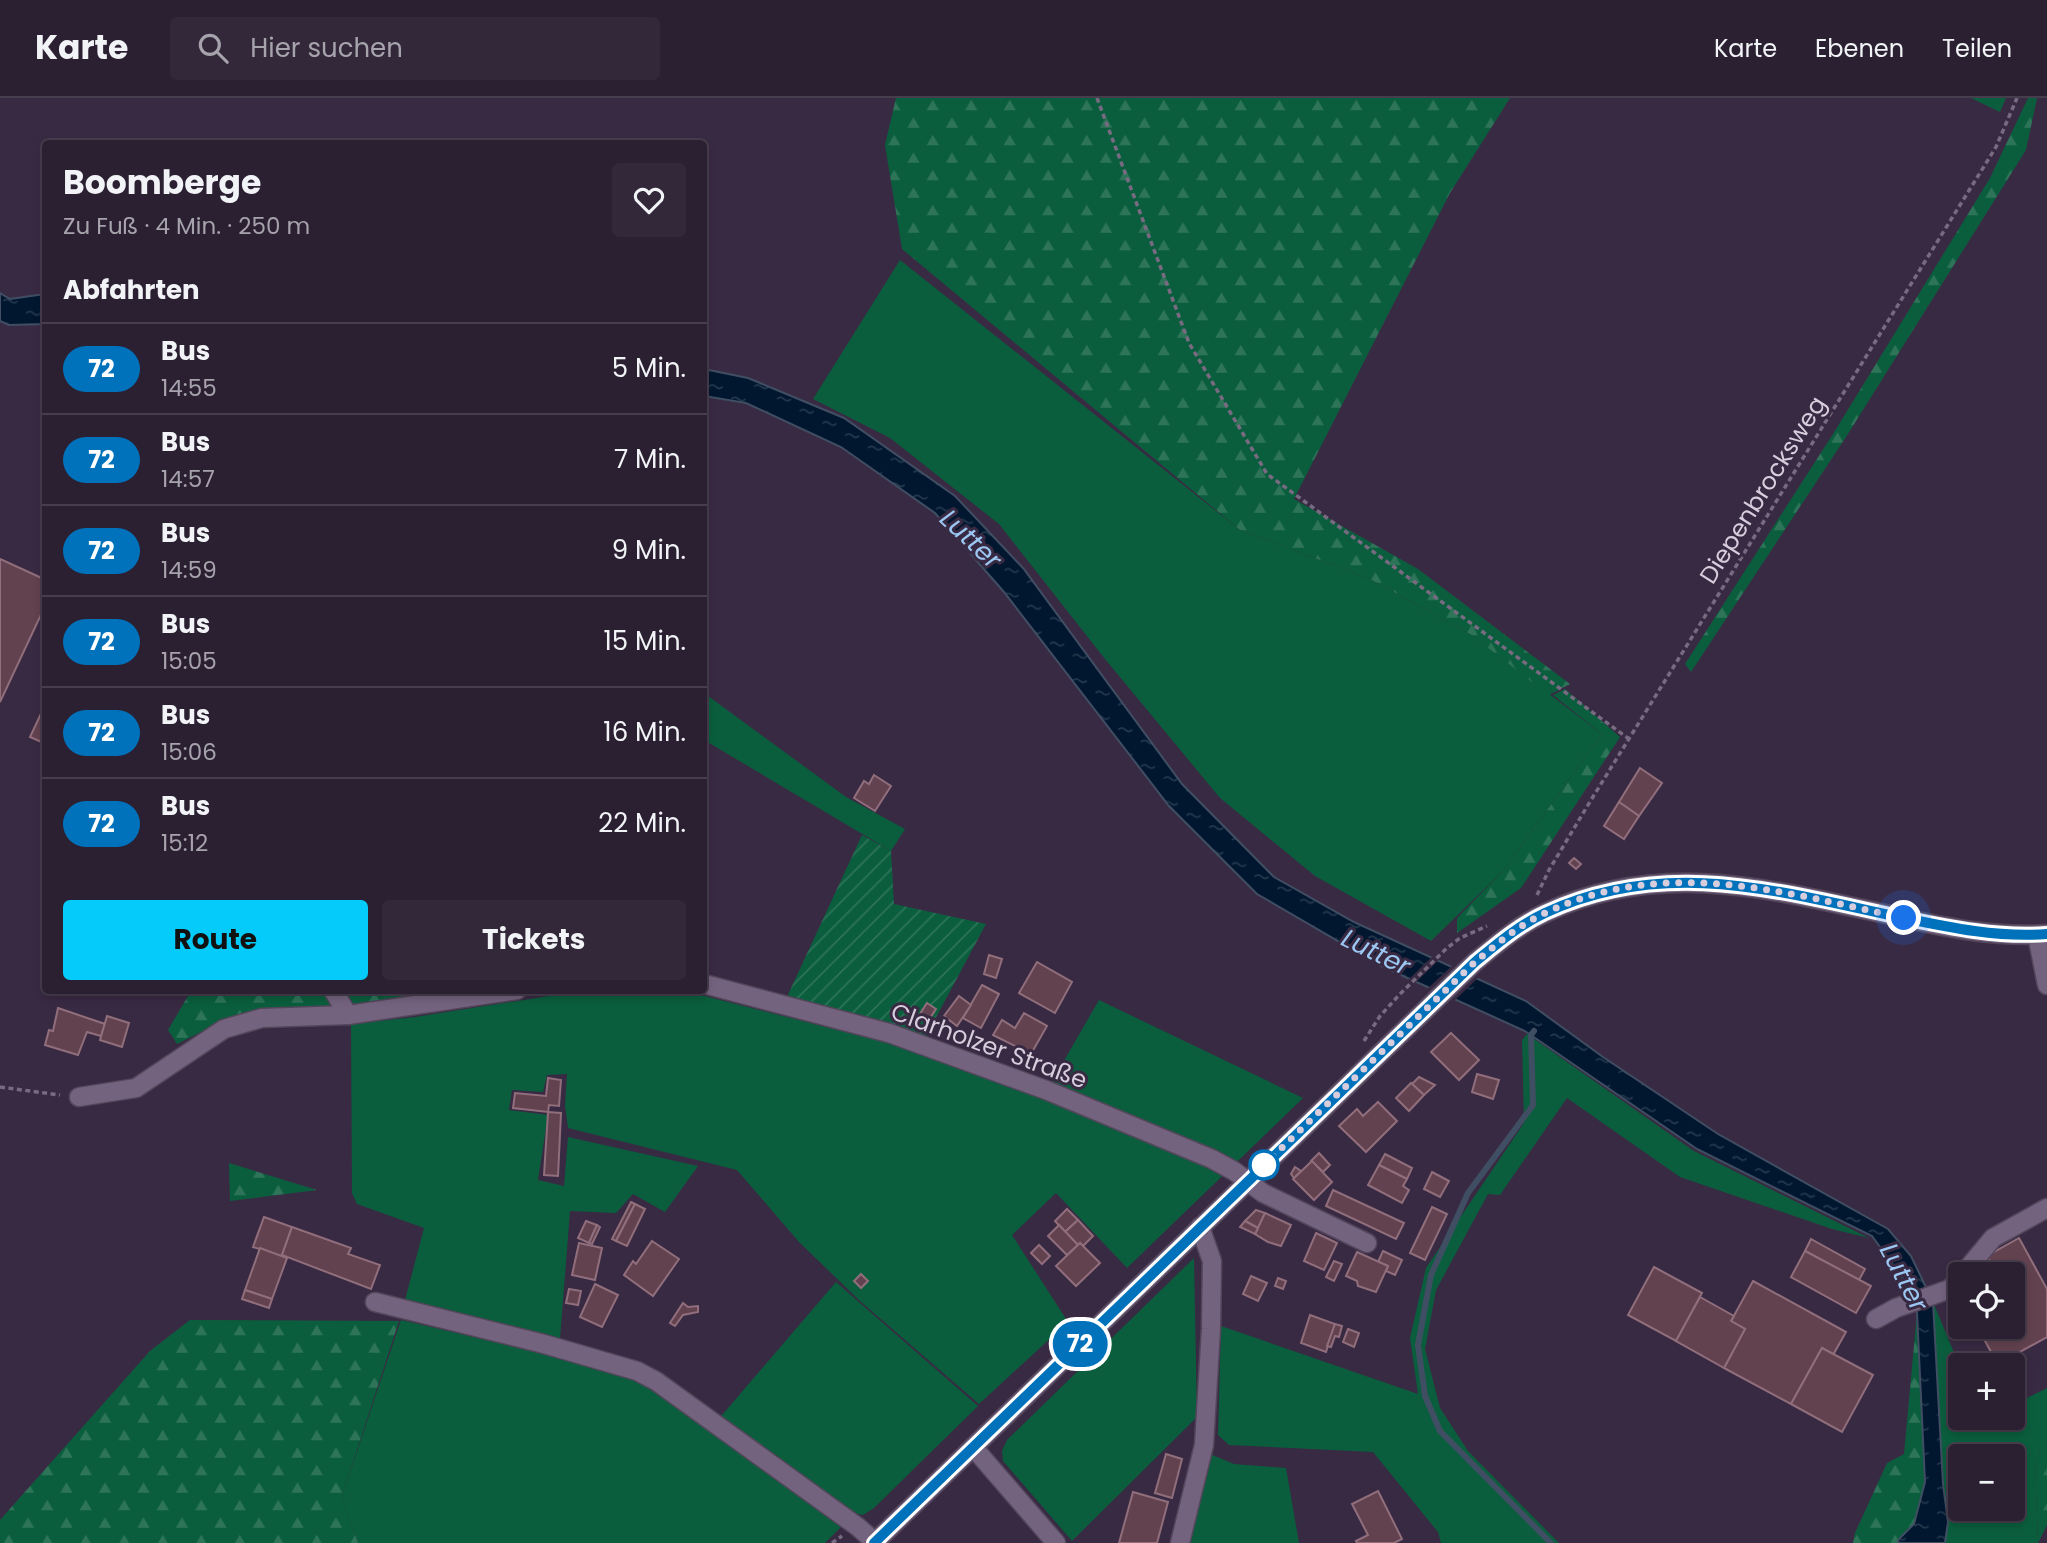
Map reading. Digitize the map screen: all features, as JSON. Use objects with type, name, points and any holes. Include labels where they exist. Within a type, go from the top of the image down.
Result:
[{"type":"street","points":[[375,1302],[544,1344],[638,1371],[656,1381],[858,1527],[875,1543],[1475,962],[1507,936],[1542,914],[1616,888],[1667,882],[1722,884],[1779,892],[1929,924],[1981,932],[2042,935],[2047,985]]},
{"type":"street","name":"Clarholzer Straße","points":[[707,985],[889,1033],[1046,1090],[1212,1159],[1263,1193],[1367,1243]]},
{"type":"street","points":[[335,994],[348,1015]]},
{"type":"street","points":[[79,1097],[136,1088],[225,1029],[262,1018],[348,1015],[490,994]]},
{"type":"street","points":[[1973,1262],[1993,1238],[2047,1208]]},
{"type":"street","points":[[1180,1543],[1205,1433],[1212,1261],[1200,1227]]},
{"type":"street","points":[[1876,1319],[1948,1285]]},
{"type":"street","points":[[973,1447],[1056,1543]]},
{"type":"path","points":[[1097,98],[1189,343],[1267,474],[1629,740]]},
{"type":"path","name":"Diepenbrocksweg","points":[[1538,899],[1538,891],[1549,870],[1988,158],[2017,98]]},
{"type":"path","points":[[1399,994],[1447,948]]},
{"type":"path","points":[[0,1087],[79,1097]]},
{"type":"green space","points":[[896,98],[1510,98],[1450,193],[1294,499],[1418,569],[1570,684],[1549,695],[1470,634],[1370,579],[1240,530],[902,249],[885,145]]},
{"type":"green space","points":[[1971,98],[2006,98],[2000,112]]},
{"type":"green space","points":[[2028,98],[2037,98],[2026,150],[1846,437],[1691,672],[1685,664],[1833,434],[1990,178]]},
{"type":"green space","points":[[900,260],[1240,530],[1370,579],[1470,634],[1602,734],[1503,871],[1431,941],[1315,876],[1220,798],[1105,659],[999,524],[890,438],[813,399]]},
{"type":"green space","points":[[1565,689],[1620,737],[1521,888],[1457,933],[1457,918],[1503,871],[1602,734],[1553,695]]},
{"type":"green space","points":[[707,695],[846,797],[905,829],[891,851],[707,742]]},
{"type":"green space","points":[[862,835],[891,851],[894,904],[986,924],[925,1038],[786,999]]},
{"type":"green space","points":[[189,994],[445,994],[262,1014],[219,1023],[177,1044],[168,1030]]},
{"type":"green space","points":[[562,994],[697,994],[920,1051],[1043,1097],[1099,1000],[1303,1098],[1127,1268],[1056,1193],[1012,1235],[1068,1322],[979,1404],[860,1301],[799,1242],[737,1170],[568,1128],[565,1105],[567,1074],[547,1075],[543,1092],[512,1090],[509,1110],[548,1115],[538,1180],[564,1186],[568,1137],[698,1166],[665,1212],[633,1194],[616,1213],[570,1211],[560,1339],[404,1304],[424,1228],[357,1204],[352,1193],[351,1024]]},
{"type":"green space","points":[[1527,1034],[1694,1151],[1869,1238],[1832,1229],[1680,1177],[1567,1098],[1500,1195],[1488,1194],[1436,1290],[1425,1349],[1440,1408],[1468,1451],[1559,1543],[1441,1543],[1438,1532],[1373,1452],[1229,1445],[1218,1435],[1221,1326],[1418,1394],[1410,1338],[1426,1268],[1524,1123],[1522,1040]]},
{"type":"green space","points":[[229,1163],[317,1190],[230,1201]]},
{"type":"green space","points":[[1194,1258],[1197,1417],[1072,1541],[1003,1461],[1002,1451],[1007,1440]]},
{"type":"green space","points":[[836,1282],[978,1406],[874,1508],[863,1515],[847,1512],[717,1421]]},
{"type":"green space","points":[[1933,1302],[1954,1353],[1948,1353],[1948,1430],[2025,1430],[2025,1399],[2047,1388],[2047,1441],[2035,1461],[2038,1543],[1945,1543],[1948,1522],[1943,1484]]},
{"type":"green space","points":[[1917,1313],[1925,1482],[1914,1524],[1898,1539],[1899,1543],[1853,1543],[1887,1463],[1904,1454]]},
{"type":"green space","points":[[190,1320],[399,1321],[342,1496],[358,1543],[0,1543],[0,1520],[150,1351]]},
{"type":"green space","points":[[401,1320],[635,1375],[837,1519],[841,1527],[825,1543],[358,1543],[342,1496]]},
{"type":"green space","points":[[2047,1441],[2047,1525],[2038,1543],[2035,1461]]},
{"type":"green space","points":[[1210,1454],[1234,1464],[1286,1468],[1299,1543],[1190,1543]]},
{"type":"water","points":[[0,293],[10,299],[42,294],[42,324],[9,325],[0,321]]},
{"type":"water","name":"Lutter","points":[[707,370],[748,378],[844,418],[955,496],[1023,568],[1182,784],[1274,877],[1354,922],[1526,1001],[1603,1057],[1718,1134],[1888,1229],[1911,1256],[1933,1302],[1943,1484],[1948,1522],[1945,1543],[1899,1543],[1898,1540],[1914,1524],[1925,1482],[1917,1313],[1910,1288],[1872,1236],[1697,1149],[1525,1031],[1381,966],[1257,894],[1169,806],[1004,592],[935,513],[841,447],[746,403],[707,396]]},
{"type":"pier","points":[[1434,955],[1441,958],[1413,985],[1406,982]]},
{"type":"pier","points":[[1454,964],[1480,976],[1453,1002],[1426,990]]},
{"type":"building","points":[[0,559],[42,578],[42,613],[0,702]]},
{"type":"building","points":[[42,712],[42,742],[30,737]]},
{"type":"building","points":[[1640,768],[1662,783],[1639,816],[1619,802]]},
{"type":"building","points":[[874,775],[891,786],[875,811],[854,798],[864,781],[869,784]]},
{"type":"building","points":[[1619,802],[1639,816],[1624,839],[1604,826]]},
{"type":"building","points":[[1574,858],[1581,864],[1576,869],[1569,863]]},
{"type":"building","points":[[989,955],[1002,959],[996,978],[984,974]]},
{"type":"building","points":[[1037,962],[1072,982],[1055,1013],[1019,993]]},
{"type":"building","points":[[982,985],[999,994],[981,1028],[963,1018]]},
{"type":"building","points":[[959,996],[971,1005],[957,1026],[944,1016]]},
{"type":"building","points":[[927,1003],[936,1009],[927,1023],[918,1017]]},
{"type":"building","points":[[58,1008],[105,1024],[101,1036],[87,1032],[78,1055],[45,1045],[49,1030],[53,1031]]},
{"type":"building","points":[[1024,1013],[1047,1026],[1031,1054],[993,1035],[1002,1020],[1015,1028]]},
{"type":"building","points":[[107,1016],[129,1023],[122,1047],[100,1040]]},
{"type":"building","points":[[1451,1033],[1479,1060],[1459,1080],[1431,1052]]},
{"type":"building","points":[[1477,1074],[1499,1080],[1493,1099],[1472,1092]]},
{"type":"building","points":[[1419,1077],[1435,1085],[1424,1095],[1412,1084]]},
{"type":"building","points":[[548,1078],[561,1080],[559,1106],[549,1105],[548,1112],[513,1108],[515,1093],[546,1096]]},
{"type":"building","points":[[1411,1083],[1424,1095],[1409,1111],[1396,1098]]},
{"type":"building","points":[[1378,1102],[1397,1121],[1366,1152],[1339,1126],[1357,1109],[1363,1116]]},
{"type":"building","points":[[548,1112],[561,1113],[558,1176],[544,1175]]},
{"type":"building","points":[[1319,1153],[1330,1165],[1323,1172],[1311,1161]]},
{"type":"building","points":[[1385,1154],[1412,1168],[1407,1179],[1379,1165]]},
{"type":"building","points":[[1312,1161],[1332,1182],[1314,1200],[1293,1179]]},
{"type":"building","points":[[1379,1165],[1407,1179],[1403,1186],[1409,1190],[1402,1203],[1368,1185]]},
{"type":"building","points":[[1295,1167],[1301,1171],[1294,1178],[1291,1174]]},
{"type":"building","points":[[1432,1172],[1449,1181],[1440,1197],[1424,1189]]},
{"type":"building","points":[[1333,1190],[1404,1223],[1396,1239],[1326,1206]]},
{"type":"building","points":[[631,1202],[635,1204],[616,1241],[612,1239]]},
{"type":"building","points":[[635,1204],[645,1209],[627,1246],[616,1241]]},
{"type":"building","points":[[1432,1207],[1447,1214],[1425,1260],[1410,1253]]},
{"type":"building","points":[[1067,1209],[1078,1220],[1065,1232],[1055,1221]]},
{"type":"building","points":[[1256,1210],[1265,1213],[1258,1228],[1245,1221]]},
{"type":"building","points":[[1265,1213],[1291,1225],[1281,1246],[1255,1234]]},
{"type":"building","points":[[264,1217],[292,1227],[282,1255],[287,1258],[253,1247]]},
{"type":"building","points":[[1078,1220],[1093,1236],[1083,1246],[1080,1243],[1078,1245],[1065,1232]]},
{"type":"building","points":[[586,1221],[597,1225],[589,1243],[578,1238]]},
{"type":"building","points":[[1245,1221],[1258,1228],[1255,1234],[1240,1227]]},
{"type":"building","points":[[597,1225],[600,1227],[592,1244],[589,1243]]},
{"type":"building","points":[[1059,1225],[1078,1245],[1067,1255],[1048,1236]]},
{"type":"building","points":[[292,1227],[351,1248],[348,1254],[380,1265],[371,1289],[282,1255]]},
{"type":"building","points":[[1316,1233],[1337,1243],[1324,1270],[1304,1261]]},
{"type":"building","points":[[2019,1238],[2047,1289],[2047,1337],[2018,1353],[1992,1353],[1984,1339],[2025,1339],[2025,1262],[1990,1262],[1987,1256]]},
{"type":"building","points":[[1811,1239],[1865,1269],[1859,1280],[1805,1251]]},
{"type":"building","points":[[652,1241],[679,1259],[653,1296],[624,1275],[633,1261],[636,1264]]},
{"type":"building","points":[[579,1243],[602,1248],[595,1280],[572,1275]]},
{"type":"building","points":[[1080,1243],[1100,1263],[1076,1286],[1056,1266]]},
{"type":"building","points":[[1039,1245],[1050,1256],[1042,1264],[1031,1253]]},
{"type":"building","points":[[260,1248],[287,1258],[272,1299],[245,1290]]},
{"type":"building","points":[[1383,1251],[1402,1260],[1395,1275],[1386,1271],[1388,1266],[1378,1262]]},
{"type":"building","points":[[1805,1251],[1871,1286],[1856,1313],[1791,1277]]},
{"type":"building","points":[[1357,1252],[1388,1266],[1376,1292],[1358,1286],[1357,1281],[1346,1276]]},
{"type":"building","points":[[1334,1261],[1342,1264],[1334,1281],[1326,1277]]},
{"type":"building","points":[[1654,1267],[1702,1293],[1676,1341],[1628,1315]]},
{"type":"building","points":[[861,1274],[868,1281],[861,1288],[854,1281]]},
{"type":"building","points":[[1251,1276],[1267,1283],[1258,1301],[1243,1294]]},
{"type":"building","points":[[1278,1278],[1286,1281],[1283,1289],[1275,1286]]},
{"type":"building","points":[[1753,1281],[1846,1332],[1833,1355],[1822,1348],[1791,1404],[1724,1368],[1745,1329],[1731,1321]]},
{"type":"building","points":[[595,1284],[618,1295],[602,1327],[580,1317]]},
{"type":"building","points":[[569,1289],[581,1291],[578,1305],[566,1303]]},
{"type":"building","points":[[245,1290],[272,1299],[269,1308],[242,1299]]},
{"type":"building","points":[[1700,1297],[1734,1316],[1731,1321],[1745,1329],[1724,1368],[1676,1341]]},
{"type":"building","points":[[683,1303],[688,1307],[698,1306],[698,1312],[683,1315],[675,1326],[670,1323]]},
{"type":"building","points":[[1310,1315],[1335,1324],[1326,1352],[1301,1343]]},
{"type":"building","points":[[1335,1324],[1342,1326],[1339,1337],[1335,1336],[1331,1347],[1327,1346]]},
{"type":"building","points":[[1348,1329],[1359,1333],[1354,1347],[1343,1342]]},
{"type":"building","points":[[1822,1348],[1873,1375],[1842,1432],[1791,1404]]},
{"type":"building","points":[[1166,1454],[1182,1459],[1172,1498],[1155,1493]]},
{"type":"building","points":[[1378,1491],[1402,1539],[1394,1543],[1357,1543],[1356,1541],[1368,1535],[1352,1504]]},
{"type":"building","points":[[1133,1492],[1168,1502],[1157,1543],[1119,1543]]},
{"type":"waterway","points":[[1534,1031],[1531,1035],[1533,1105],[1468,1193],[1431,1275],[1418,1345],[1425,1396],[1440,1431],[1551,1543]]},
{"type":"bus line","name":"72","points":[[874,1543],[1475,962],[1507,936],[1542,914],[1616,888],[1667,882],[1722,884],[1779,892],[1929,924],[1981,932],[2047,934]]},
{"type":"route","points":[[1264,1165],[1475,962],[1507,936],[1542,914],[1582,898],[1616,888],[1667,882],[1722,884],[1779,892],[1904,918]]}]
